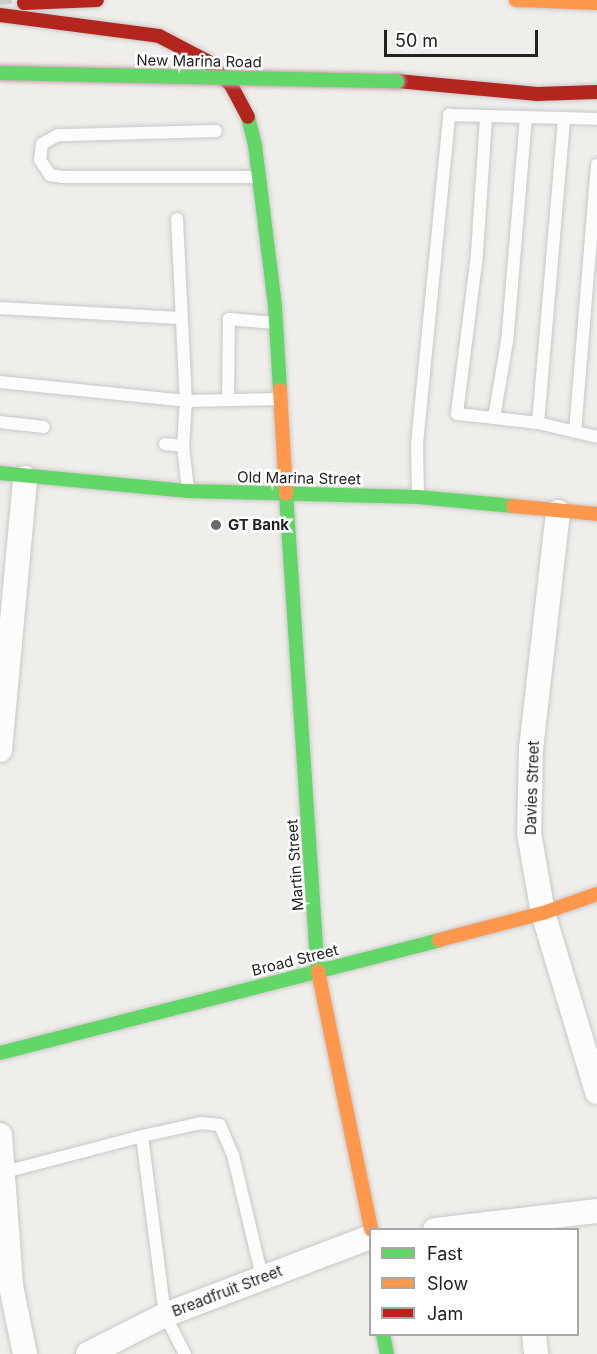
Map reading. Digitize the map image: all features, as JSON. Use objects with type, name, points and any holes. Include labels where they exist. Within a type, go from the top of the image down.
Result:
[{"type":"main road","points":[[0,4],[97,0]]},
{"type":"main road","points":[[516,0],[597,3]]},
{"type":"main road","name":"Martin Street","points":[[0,15],[159,36],[185,47],[207,61],[231,85],[247,114],[259,177],[276,323],[318,971],[371,1228]]},
{"type":"main road","name":"New Marina Road","points":[[0,73],[397,81]]},
{"type":"main road","points":[[397,81],[499,75]]},
{"type":"main road","points":[[397,81],[537,94],[597,92]]},
{"type":"main road","name":"Old Marina Street","points":[[0,473],[25,478],[188,491],[418,497],[597,514]]},
{"type":"main road","name":"Broad Street","points":[[0,1053],[543,913],[597,894]]},
{"type":"main road","points":[[383,1336],[387,1354]]},
{"type":"street","points":[[0,750],[25,478]]},
{"type":"street","name":"Davies Street","points":[[558,512],[531,748],[529,833],[543,913],[597,1092]]},
{"type":"street","points":[[0,1135],[11,1286],[25,1354]]},
{"type":"street","points":[[469,1228],[519,1225],[597,1211]]},
{"type":"street","name":"Breadfruit Street","points":[[88,1354],[165,1315],[369,1237]]},
{"type":"street","points":[[534,1336],[536,1354]]},
{"type":"lane","points":[[418,497],[417,444],[449,115],[486,118],[597,119]]},
{"type":"lane","points":[[494,418],[507,341],[526,117]]},
{"type":"lane","points":[[486,118],[477,255],[457,414],[538,423],[597,437]]},
{"type":"lane","points":[[538,423],[564,118]]},
{"type":"lane","points":[[216,131],[58,135],[42,144],[40,160],[50,175],[62,177],[259,177]]},
{"type":"lane","points":[[574,432],[597,165]]},
{"type":"lane","points":[[177,219],[179,318],[186,401],[183,446],[188,491]]},
{"type":"lane","points":[[0,308],[179,318]]},
{"type":"lane","points":[[228,400],[229,319],[276,323]]},
{"type":"lane","points":[[0,382],[186,401],[281,399]]},
{"type":"lane","points":[[0,422],[44,427]]},
{"type":"lane","points":[[165,444],[183,446]]},
{"type":"lane","points":[[1,1173],[201,1123],[220,1125],[233,1155],[262,1277]]},
{"type":"lane","points":[[142,1136],[165,1315],[185,1354]]},
{"type":"railway","points":[[0,2],[18,0]]},
{"type":"traffic: fast","points":[[0,73],[397,81]]},
{"type":"traffic: fast","points":[[248,117],[255,145],[275,306],[280,390]]},
{"type":"traffic: fast","points":[[0,473],[188,491],[418,497],[513,506]]},
{"type":"traffic: fast","points":[[286,494],[318,971]]},
{"type":"traffic: fast","points":[[0,1053],[439,940]]},
{"type":"traffic: fast","points":[[383,1336],[387,1354]]},
{"type":"traffic: slow","points":[[516,0],[597,3]]},
{"type":"traffic: slow","points":[[280,390],[286,494]]},
{"type":"traffic: slow","points":[[513,506],[597,514]]},
{"type":"traffic: slow","points":[[439,940],[543,913],[597,894]]},
{"type":"traffic: slow","points":[[318,971],[371,1228]]},
{"type":"traffic: jam","points":[[24,3],[97,0]]},
{"type":"traffic: jam","points":[[0,15],[159,36],[207,61],[231,85],[248,117]]},
{"type":"traffic: jam","points":[[397,81],[537,94],[597,92]]},
{"type":"place","name":"GT Bank","points":[[216,525]]}]
